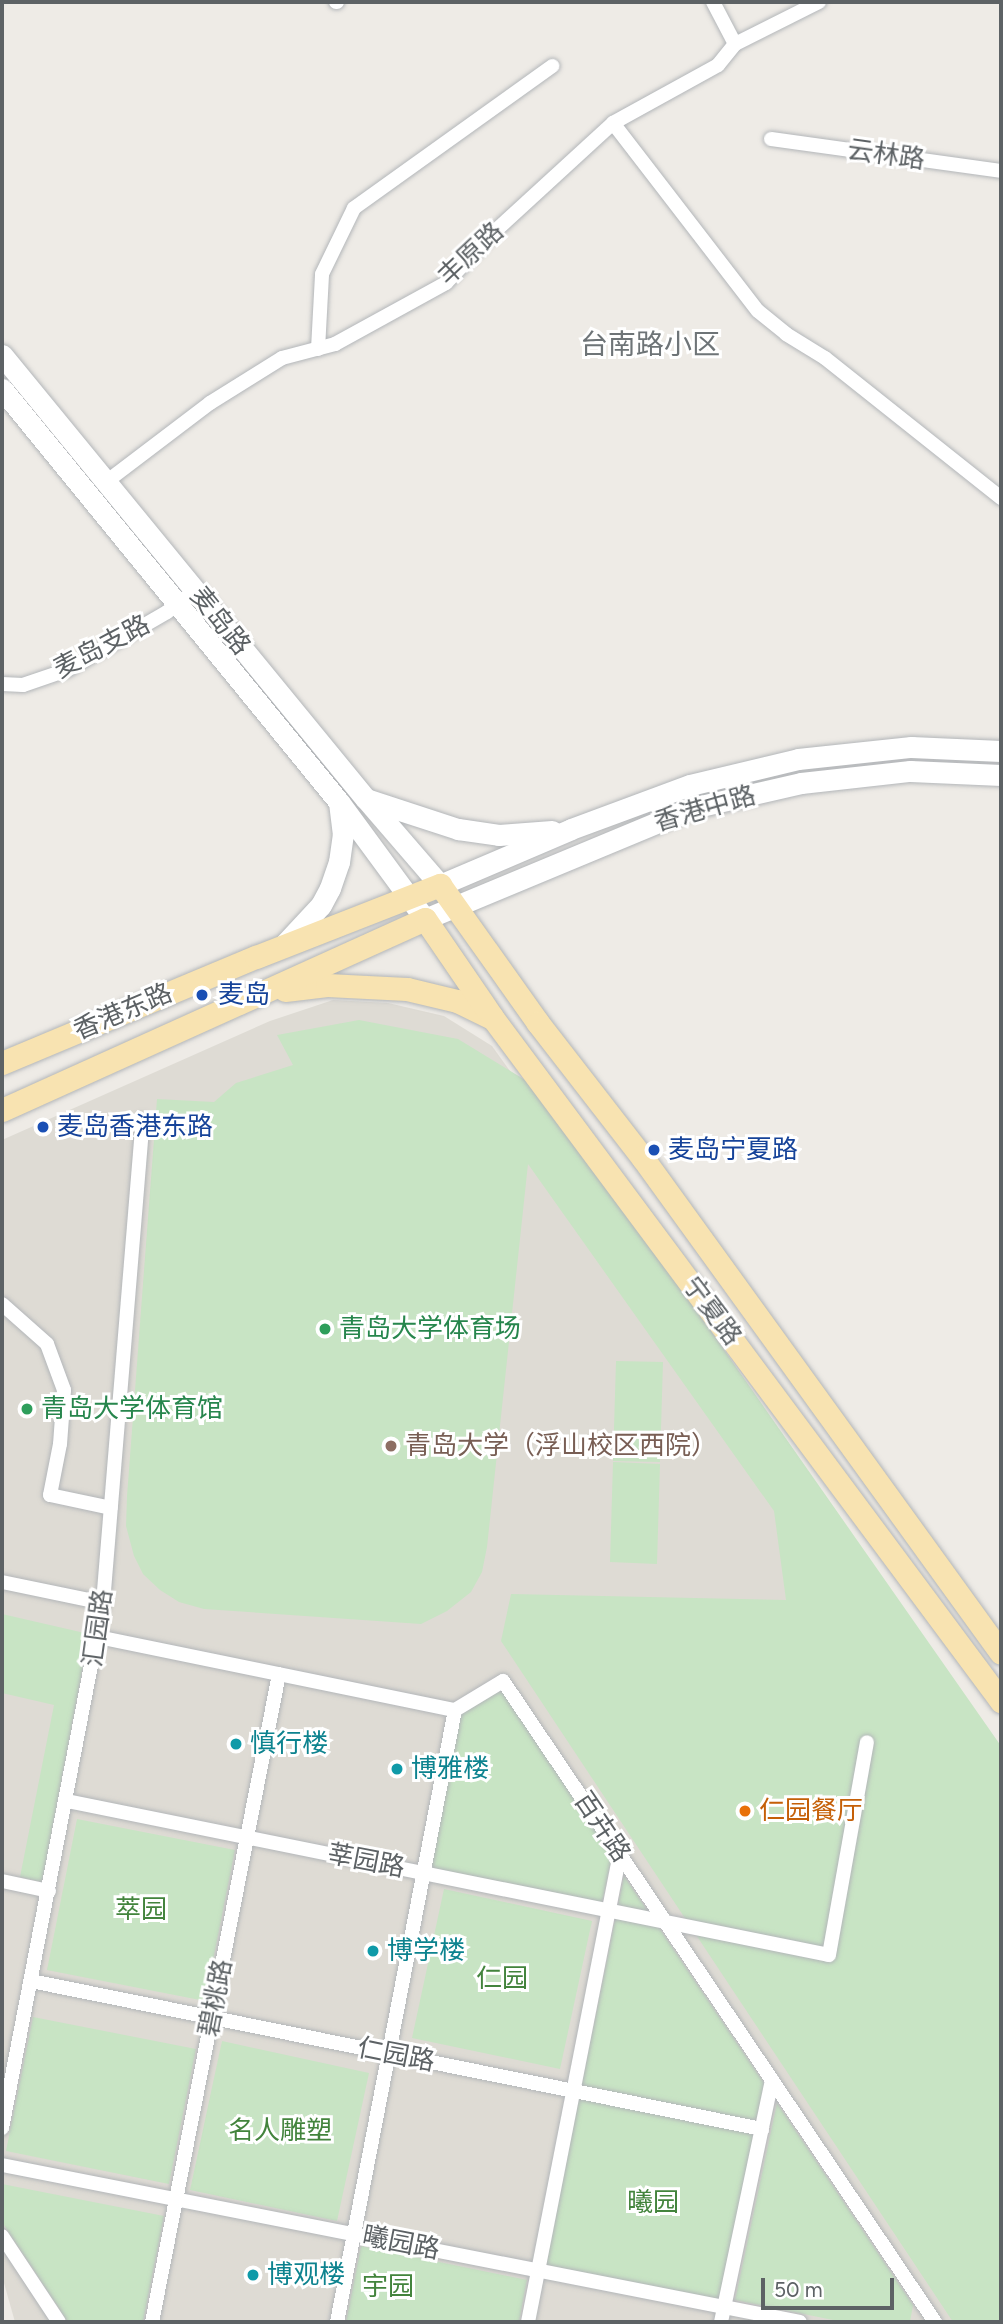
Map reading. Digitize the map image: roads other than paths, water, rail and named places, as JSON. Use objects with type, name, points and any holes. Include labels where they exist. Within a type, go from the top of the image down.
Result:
[{"type":"main road","name":"麦岛路","points":[[2,355],[365,798],[440,885]]},
{"type":"main road","name":"麦岛路","points":[[2,390],[339,802],[425,919]]},
{"type":"main road","name":"香港中路","points":[[440,885],[572,829],[690,785],[799,759],[911,747],[1001,751]]},
{"type":"main road","name":"香港中路","points":[[425,919],[581,851],[692,807],[801,783],[910,771],[1001,775]]},
{"type":"main road","points":[[365,798],[458,829],[499,835],[572,829]]},
{"type":"main road","points":[[282,947],[321,905],[331,888],[340,862],[343,835],[339,802]]},
{"type":"main road","name":"宁夏路","points":[[440,885],[538,1023],[642,1157],[1001,1653]]},
{"type":"main road","name":"香港东路","points":[[2,1062],[440,885]]},
{"type":"main road","name":"宁夏路","points":[[425,919],[492,1017],[1001,1701]]},
{"type":"main road","name":"香港东路","points":[[2,1110],[425,919]]},
{"type":"main road","points":[[261,993],[327,985],[407,989],[457,1001],[492,1017]]},
{"type":"street","points":[[713,2],[735,44]]},
{"type":"street","name":"丰原路","points":[[106,482],[210,403],[282,358],[335,344],[446,283],[493,233],[613,123],[718,65],[735,44],[819,2]]},
{"type":"street","points":[[318,349],[322,274],[355,208],[404,169],[552,66]]},
{"type":"street","points":[[613,123],[758,311],[786,334],[825,358],[1001,498]]},
{"type":"street","name":"云林路","points":[[771,139],[1001,171]]},
{"type":"street","name":"麦岛支路","points":[[2,684],[23,685],[67,670],[178,604],[195,591]]},
{"type":"street","name":"汇园路","points":[[2,2128],[103,1603],[144,1121]]},
{"type":"street","points":[[2,1304],[47,1344],[64,1390],[60,1444],[50,1495],[111,1508]]},
{"type":"street","points":[[2,1583],[103,1603]]},
{"type":"street","points":[[98,1636],[455,1710],[337,2322]]},
{"type":"street","name":"碧桃路","points":[[152,2322],[279,1674]]},
{"type":"street","name":"百卉路","points":[[455,1710],[503,1681],[935,2322]]},
{"type":"street","points":[[67,1801],[829,1955],[867,1742]]},
{"type":"street","points":[[528,2322],[620,1854]]},
{"type":"street","points":[[2,1881],[49,1891]]},
{"type":"street","name":"仁园路","points":[[31,1981],[762,2129]]},
{"type":"street","points":[[720,2322],[772,2080]]},
{"type":"street","name":"曦园路","points":[[2,2165],[800,2322]]},
{"type":"street","points":[[2,2236],[59,2322]]},
{"type":"street","points":[[920,2322],[923,2304]]},
{"type":"place","name":"麦岛","points":[[202,995]]},
{"type":"place","name":"麦岛香港东路","points":[[43,1127]]},
{"type":"place","name":"麦岛宁夏路","points":[[654,1150]]},
{"type":"place","name":"青岛大学体育场","points":[[325,1329]]},
{"type":"place","name":"青岛大学体育馆","points":[[27,1409]]},
{"type":"place","name":"青岛大学（浮山校区西院）","points":[[391,1446]]},
{"type":"place","name":"慎行楼","points":[[236,1744]]},
{"type":"place","name":"博雅楼","points":[[397,1769]]},
{"type":"place","name":"仁园餐厅","points":[[745,1811]]},
{"type":"place","name":"博学楼","points":[[373,1951]]},
{"type":"place","name":"博观楼","points":[[253,2275]]},
{"type":"district","name":"台南路小区","points":[[650,344]]},
{"type":"park label","name":"萃园","points":[[141,1910]]},
{"type":"park label","name":"仁园","points":[[502,1979]]},
{"type":"park label","name":"名人雕塑","points":[[280,2131]]},
{"type":"park label","name":"曦园","points":[[653,2203]]},
{"type":"park label","name":"宇园","points":[[388,2287]]}]
